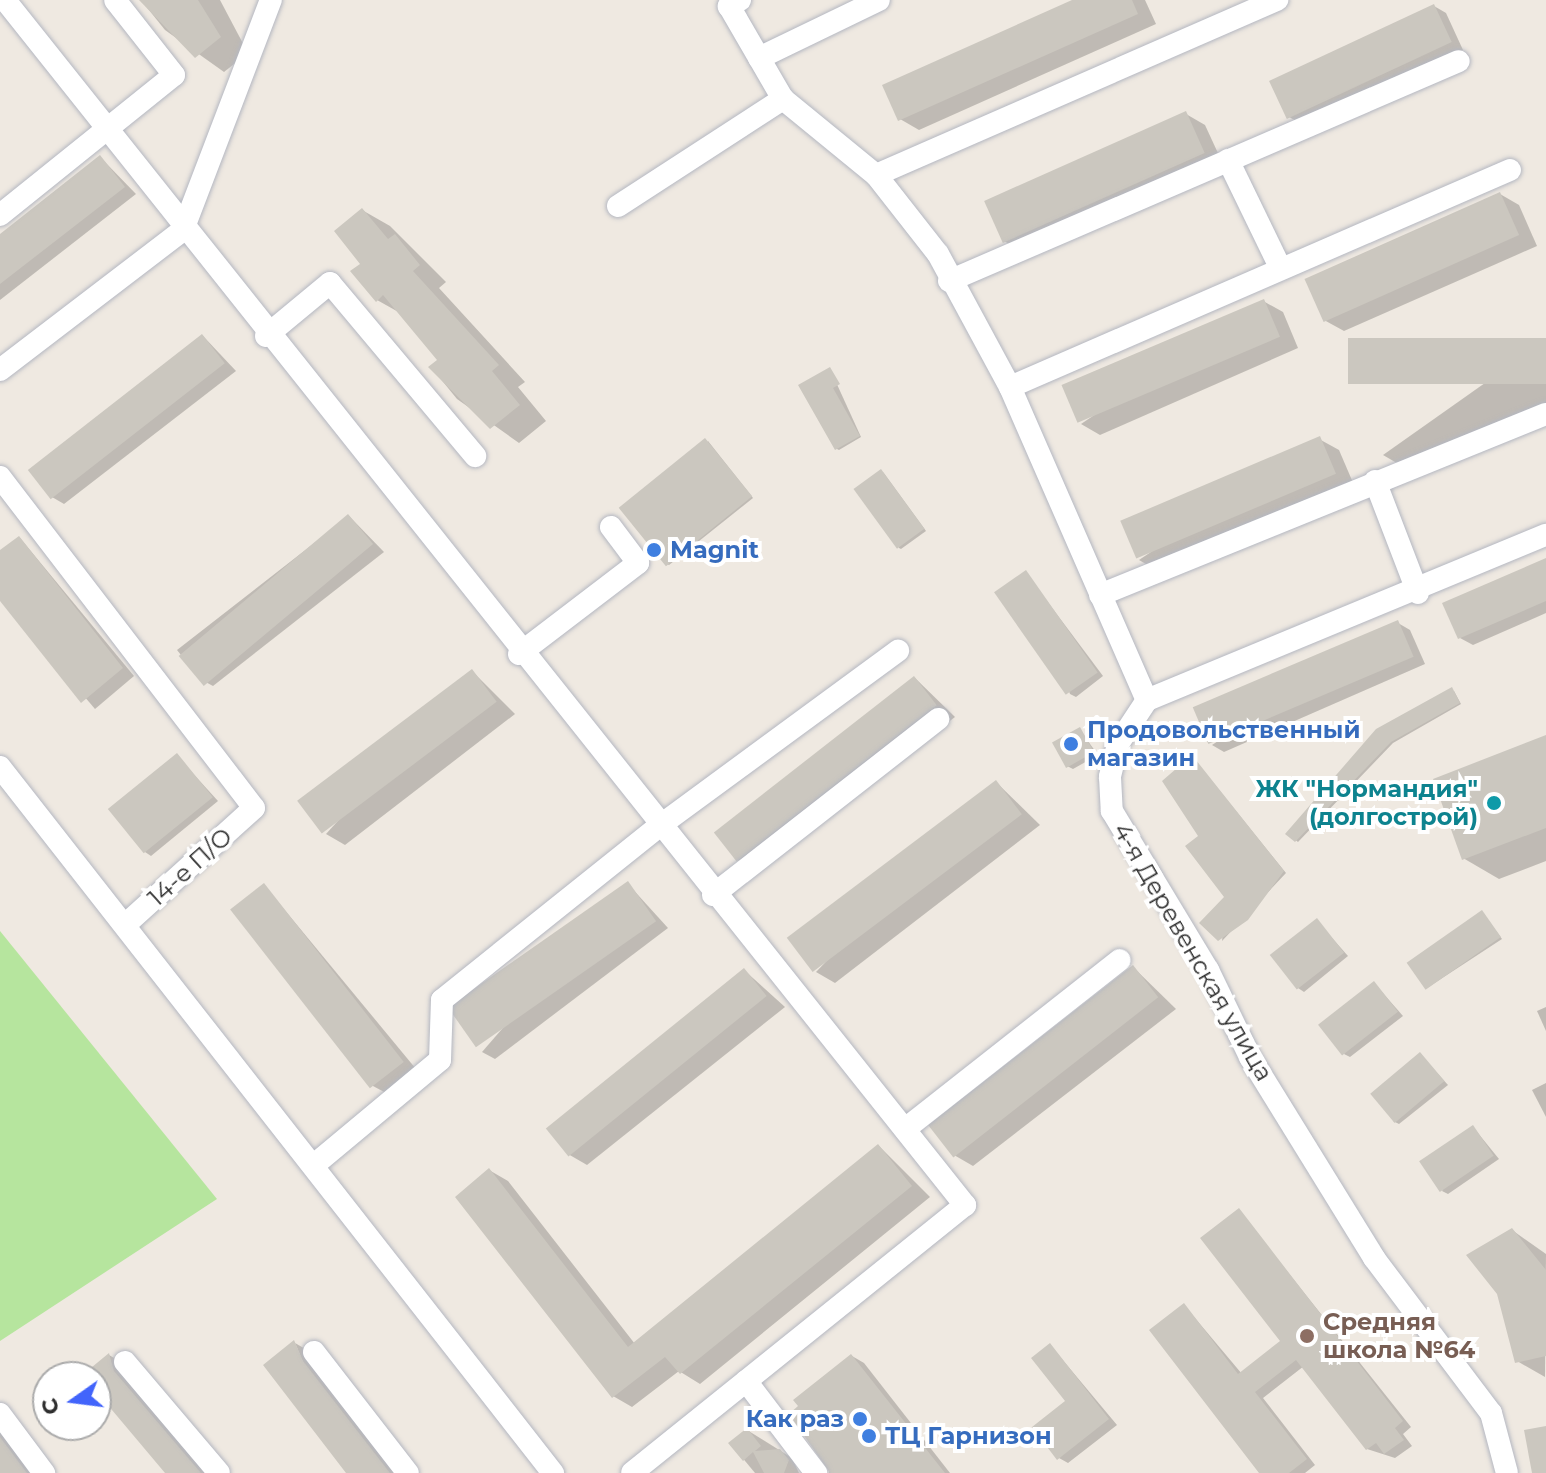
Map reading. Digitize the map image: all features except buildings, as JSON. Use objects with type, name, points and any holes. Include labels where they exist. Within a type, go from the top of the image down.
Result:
[{"type":"street","points":[[5,0],[266,336],[519,654],[965,1205],[632,1473]]},
{"type":"street","points":[[0,215],[174,75],[115,0]]},
{"type":"street","points":[[0,370],[183,230],[271,0]]},
{"type":"street","points":[[740,0],[729,6],[783,99],[876,175],[938,254],[949,281],[1010,387],[1147,700],[1418,593],[1546,535]]},
{"type":"street","points":[[759,58],[879,0]]},
{"type":"street","points":[[876,175],[1277,0]]},
{"type":"street","points":[[949,281],[1459,61]]},
{"type":"street","points":[[618,206],[783,99]]},
{"type":"street","points":[[1228,160],[1280,267]]},
{"type":"street","points":[[1010,387],[1280,267],[1510,170]]},
{"type":"street","points":[[266,336],[330,283],[475,456]]},
{"type":"street","points":[[1100,595],[1546,414]]},
{"type":"street","name":"14-е П/О","points":[[0,477],[254,808],[125,925]]},
{"type":"street","points":[[1375,481],[1418,593]]},
{"type":"street","points":[[519,654],[638,563],[611,527]]},
{"type":"street","points":[[314,1165],[440,1060],[442,1000],[658,827],[898,651]]},
{"type":"street","name":"4-я Деревенская улица","points":[[1147,700],[1118,744],[1112,811],[1208,970],[1250,1057],[1374,1258],[1491,1413],[1507,1473]]},
{"type":"street","points":[[713,895],[938,719]]},
{"type":"street","points":[[0,767],[314,1165],[541,1469]]},
{"type":"street","points":[[905,1129],[1120,960]]},
{"type":"street","points":[[314,1352],[408,1473]]},
{"type":"street","points":[[125,1362],[219,1473]]},
{"type":"street","points":[[746,1381],[816,1473]]},
{"type":"street","points":[[0,1414],[44,1473]]},
{"type":"green space","points":[[0,931],[217,1199],[0,1341]]},
{"type":"place","name":"Magnit","points":[[654,550]]},
{"type":"place","name":"Продовольственный магазин","points":[[1071,744]]},
{"type":"place","name":"ЖК \"Нормандия\" (долгострой)","points":[[1494,803]]},
{"type":"place","name":"Средняя школа №64","points":[[1307,1336]]},
{"type":"place","name":"Как раз","points":[[860,1419]]},
{"type":"place","name":"ТЦ Гарнизон","points":[[869,1436]]}]
